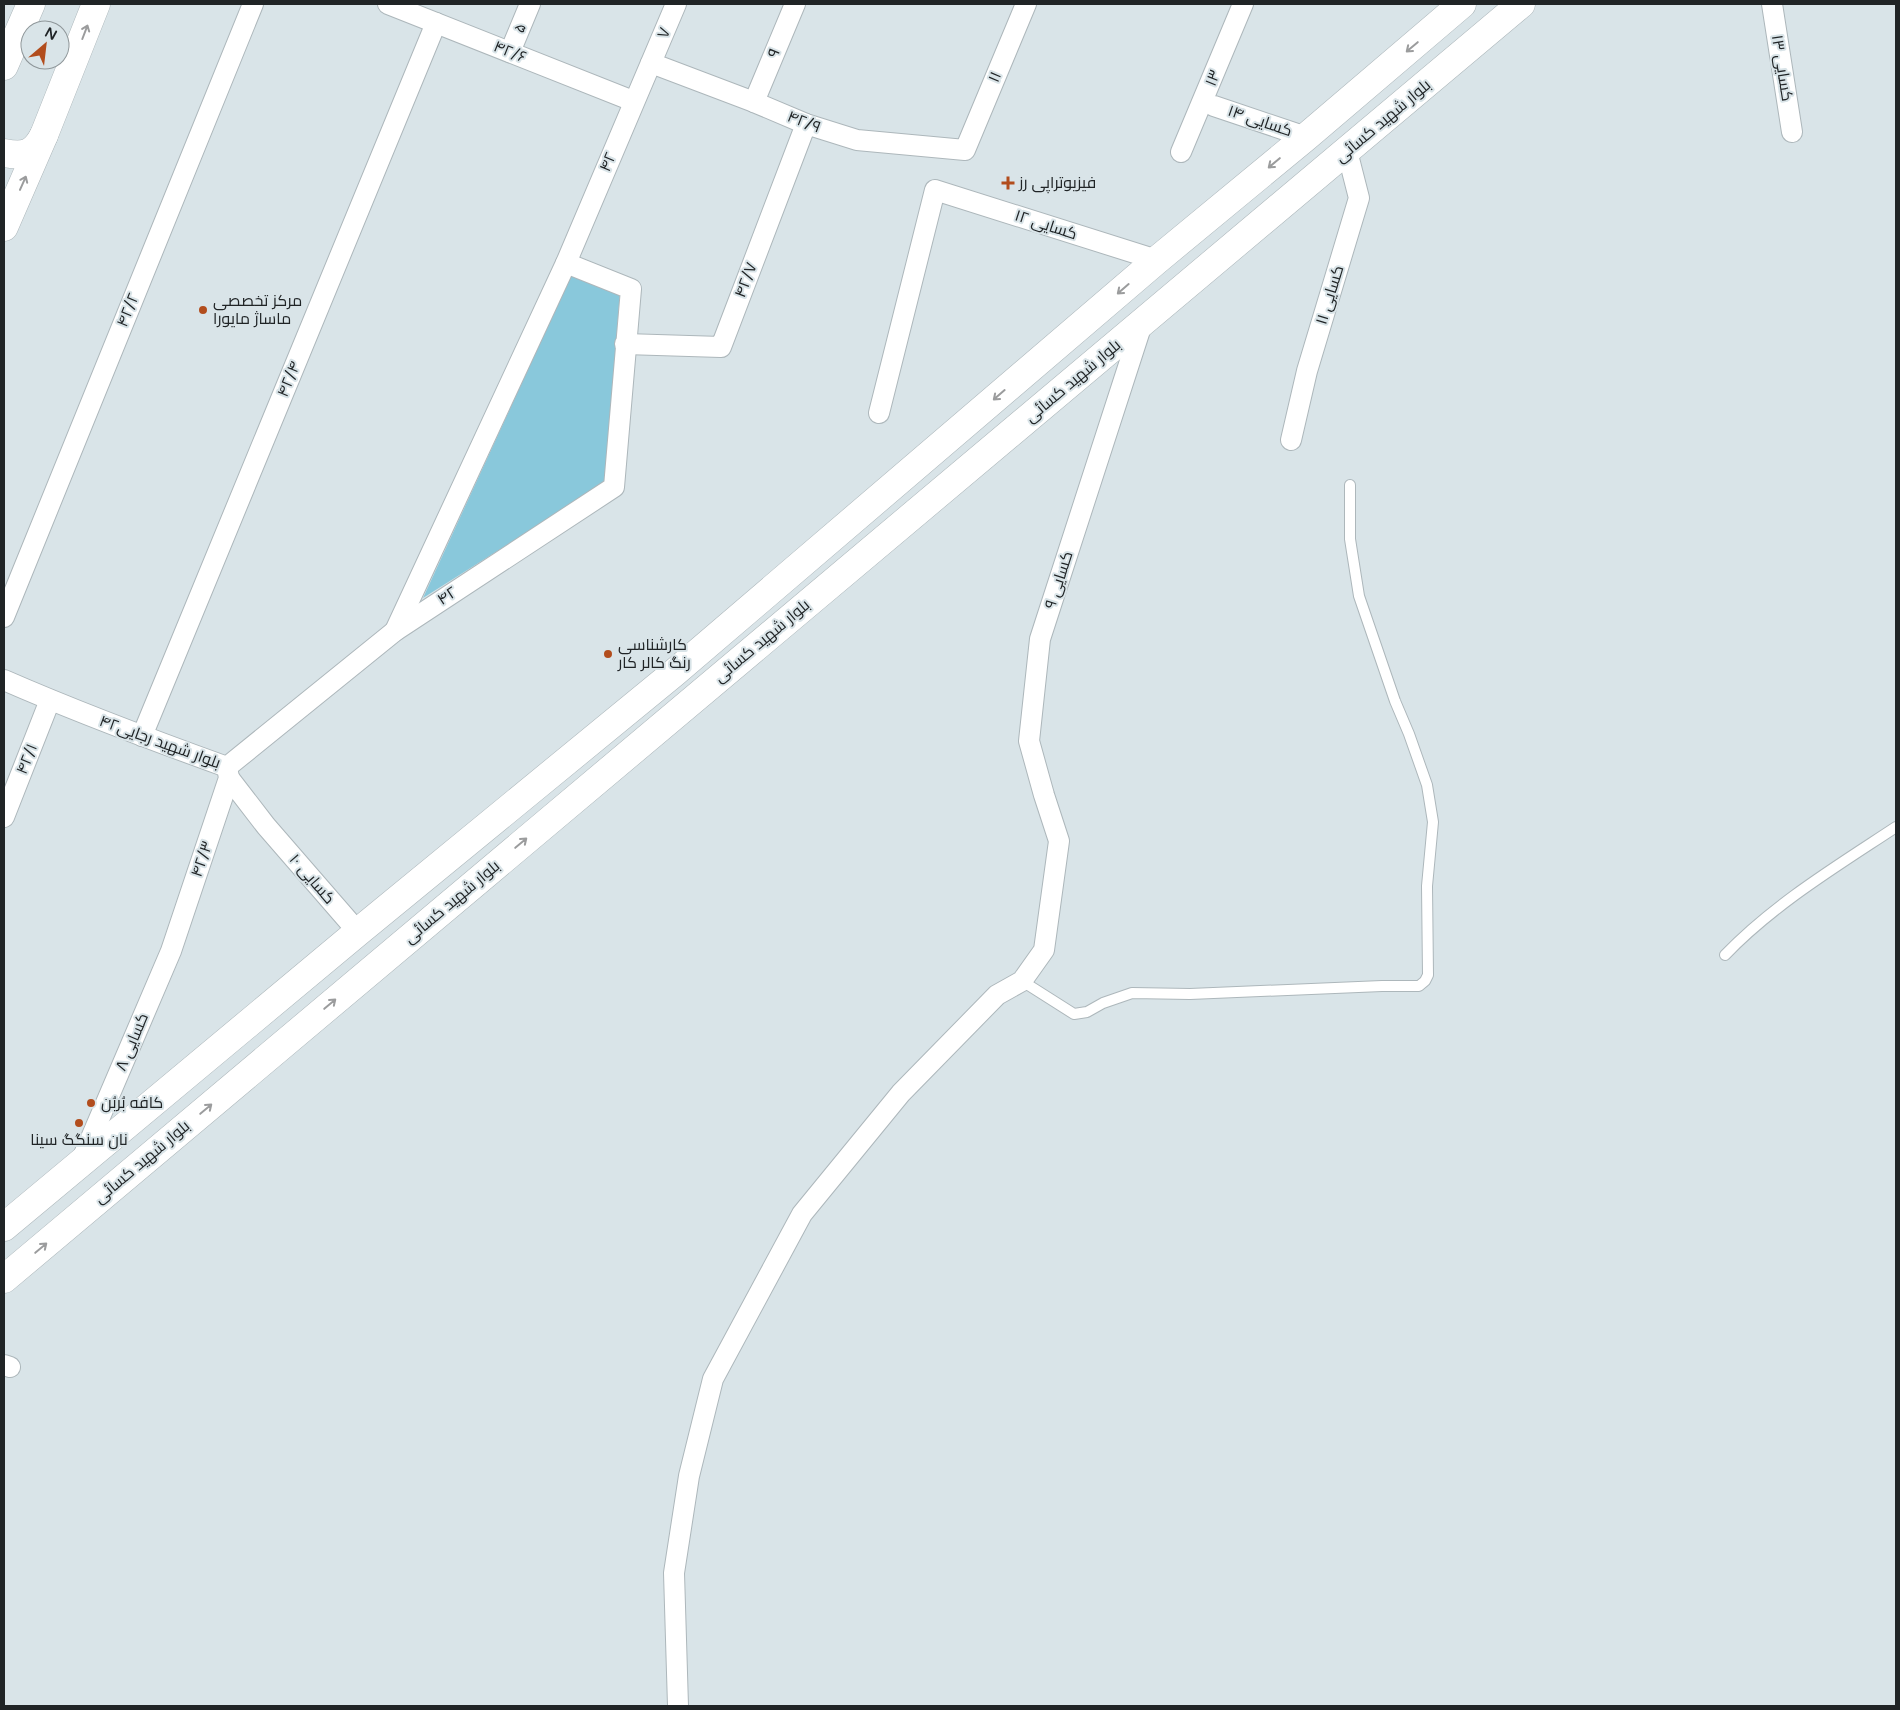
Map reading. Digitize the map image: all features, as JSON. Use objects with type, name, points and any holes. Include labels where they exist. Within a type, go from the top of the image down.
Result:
[{"type":"main road","points":[[4,66],[31,4]]},
{"type":"main road","points":[[4,227],[44,135],[96,4]]},
{"type":"main road","name":"بلوار شهید کسائی","points":[[4,1279],[1521,4]]},
{"type":"main road","name":"بلوار شهید کسائی","points":[[4,1227],[358,932],[674,673],[1157,260],[1306,137],[1452,9]]},
{"type":"main road","points":[[4,153],[15,156],[29,153],[38,146],[44,135]]},
{"type":"main road","points":[[674,673],[694,698]]},
{"type":"street","name":"۴۲/۲","points":[[4,617],[252,4]]},
{"type":"street","name":"۴۲/۶","points":[[388,4],[633,101]]},
{"type":"street","name":"۵","points":[[510,52],[530,4]]},
{"type":"street","name":"۷","points":[[652,63],[676,4]]},
{"type":"street","name":"۹","points":[[754,102],[794,4]]},
{"type":"street","name":"۱۱","points":[[965,150],[1026,4]]},
{"type":"street","name":"۱۳","points":[[1181,152],[1243,4]]},
{"type":"street","name":"۱۳ کسایی","points":[[1772,4],[1792,132]]},
{"type":"street","name":"۴۲/۴","points":[[142,736],[436,23]]},
{"type":"street","name":"۴۲","points":[[395,631],[566,263],[633,101],[652,63]]},
{"type":"street","name":"۴۲/۹","points":[[652,63],[806,124],[857,140],[965,150]]},
{"type":"street","name":"۱۴ کسایی","points":[[1214,106],[1306,137]]},
{"type":"street","name":"۴۲/۷","points":[[625,344],[720,347],[806,124]]},
{"type":"street","name":"۱۱ کسایی","points":[[1291,440],[1307,371],[1359,198],[1347,151]]},
{"type":"street","name":"۱۲ کسایی","points":[[879,412],[935,190],[1157,260]]},
{"type":"street","name":"۴۲","points":[[395,631],[614,487],[631,289],[566,263]]},
{"type":"street","name":"۹ کسایی","points":[[1022,981],[1044,950],[1059,841],[1029,741],[1040,639],[1142,324]]},
{"type":"street","name":"بلوار شهید رجایی۴۲","points":[[4,680],[228,773],[395,631]]},
{"type":"street","name":"۴۲/۱","points":[[4,817],[50,700]]},
{"type":"street","name":"۱۰ کسایی","points":[[228,773],[266,826],[358,932]]},
{"type":"street","name":"۴۲/۳","points":[[170,951],[228,773]]},
{"type":"street","name":"۸ کسایی","points":[[82,1161],[170,951]]},
{"type":"street","points":[[678,1706],[674,1573],[689,1476],[713,1380],[802,1214],[902,1093],[997,995],[1022,981]]},
{"type":"lane","points":[[1022,981],[1074,1014],[1087,1012],[1103,1003],[1132,993],[1190,994],[1418,986],[1425,981],[1428,975],[1427,886],[1433,822],[1427,785],[1358,596],[1350,540],[1350,485]]},
{"type":"lane","points":[[1725,954],[1748,930],[1896,827]]},
{"type":"shaded area","points":[[571,276],[620,292],[605,483],[423,598]]},
{"type":"place","name":"فیزیوتراپی رز","points":[[1008,183]]},
{"type":"place","name":"مرکز تخصصی ماساژ مایورا","points":[[203,310]]},
{"type":"place","name":"کارشناسی رنگ کالر کار","points":[[608,654]]},
{"type":"place","name":"کافه بُربُن","points":[[91,1103]]},
{"type":"place","name":"نان سنگگ سینا","points":[[79,1123]]}]
